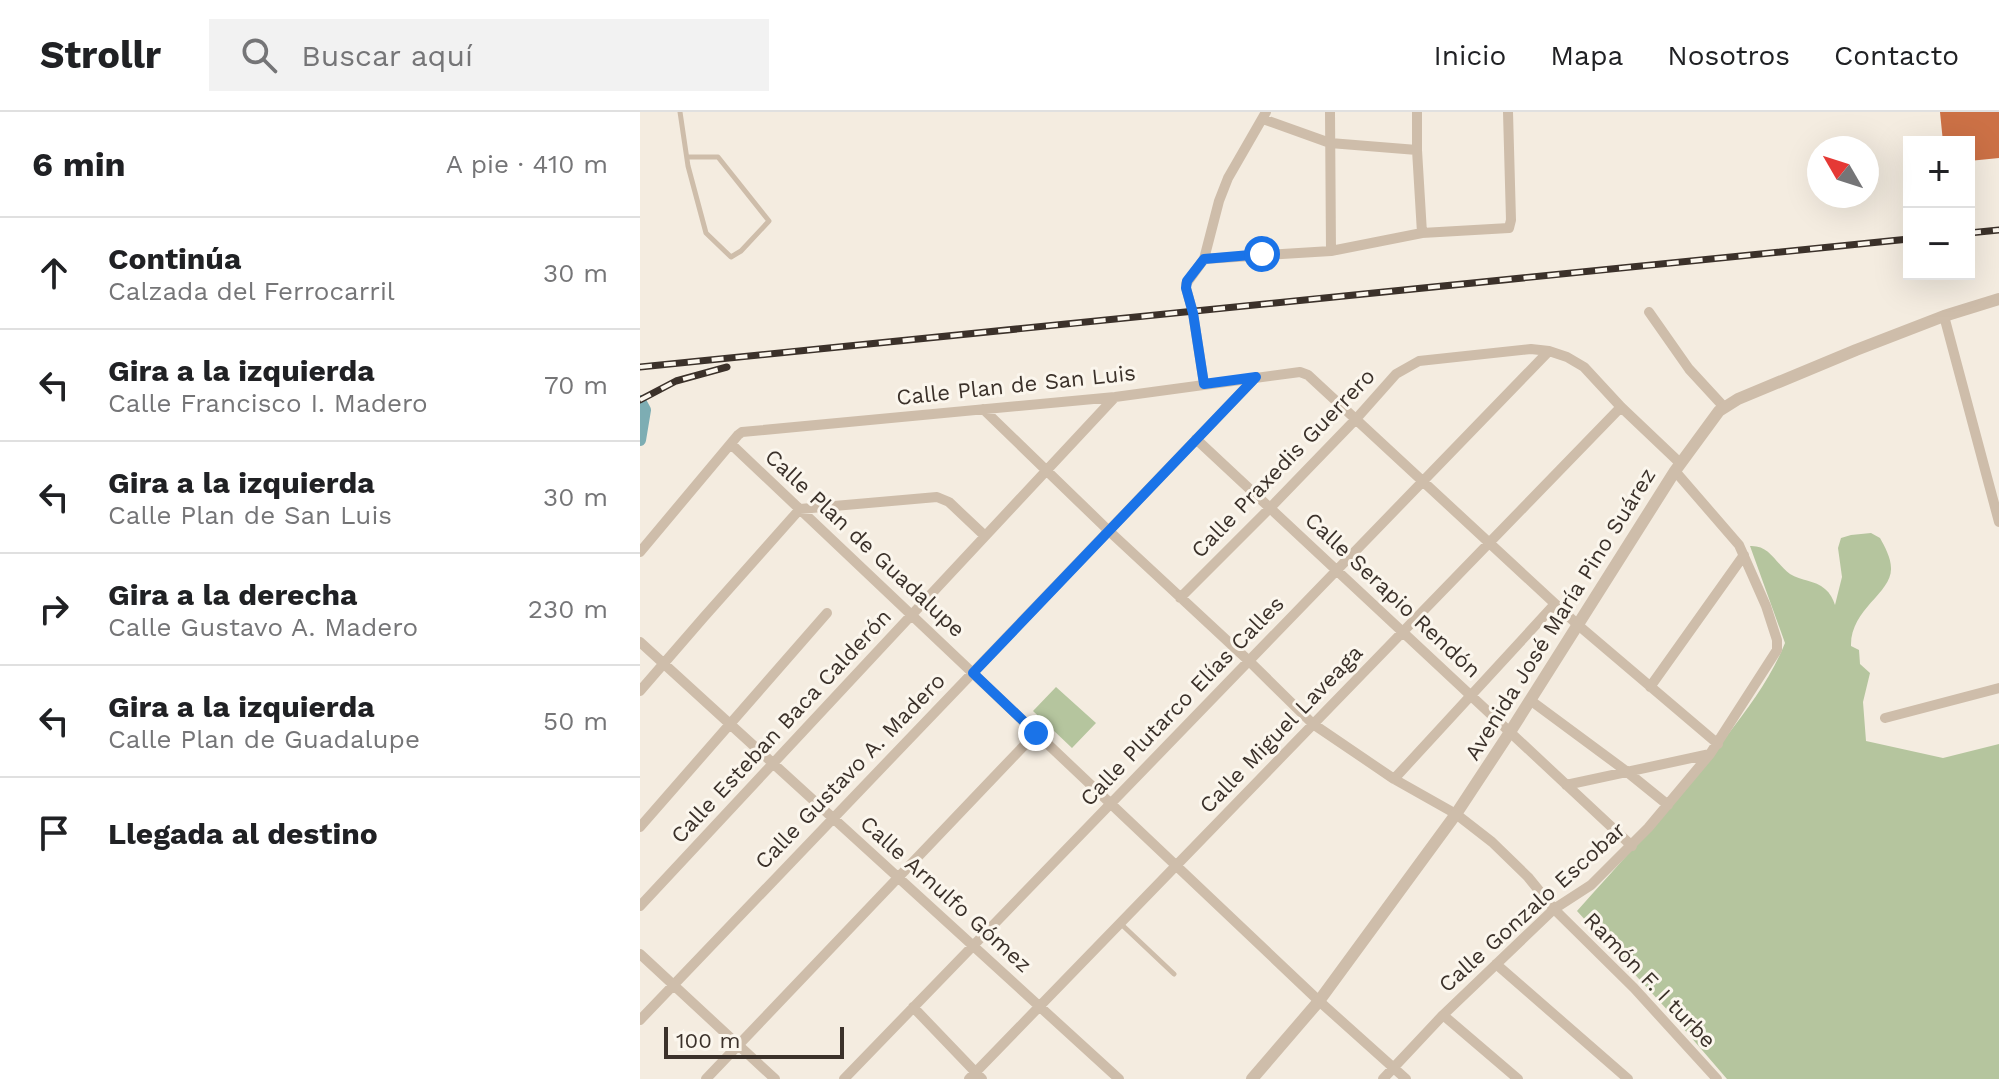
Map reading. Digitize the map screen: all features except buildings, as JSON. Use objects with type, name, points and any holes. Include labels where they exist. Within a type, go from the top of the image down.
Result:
[{"type":"street","points":[[1330,112],[1331,251]]},
{"type":"street","points":[[1417,112],[1422,233]]},
{"type":"street","points":[[1204,259],[1331,251],[1422,233],[1509,228],[1508,112]]},
{"type":"street","points":[[1204,384],[1187,281],[1204,259],[1228,178],[1265,115],[1330,143],[1417,150]]},
{"type":"street","name":"Avenida José María Pino Suárez","points":[[1252,1079],[1319,1001],[1456,814],[1680,463],[1712,419],[1724,407],[1856,350],[1944,316],[1999,299]]},
{"type":"street","points":[[1649,312],[1689,369],[1724,407]]},
{"type":"street","points":[[1944,316],[1999,522]]},
{"type":"street","name":"Calle Praxedis Guerrero","points":[[1180,598],[1356,419],[1396,374],[1419,361],[1531,349],[1549,351]]},
{"type":"street","points":[[1549,351],[1584,367],[1680,463],[1744,555],[1650,687]]},
{"type":"street","name":"Calle Plutarco Elías Calles","points":[[844,1079],[1549,351]]},
{"type":"street","name":"Calle Plan de San Luis","points":[[732,445],[742,432],[1115,397],[1300,372],[1308,375],[1356,419]]},
{"type":"street","name":"Calle Gustavo A. Madero","points":[[640,1020],[1256,377]]},
{"type":"street","name":"Calle Esteban Baca Calderón","points":[[640,906],[1115,397]]},
{"type":"street","name":"Calle Miguel Laveaga","points":[[976,1077],[1040,1006],[1621,407]]},
{"type":"street","name":"Ramón F. I turbe","points":[[983,409],[1313,724],[1394,779],[1456,814],[1501,850],[1717,1079]]},
{"type":"street","points":[[1356,419],[1578,625],[1718,744]]},
{"type":"street","name":"Calle Serapio Rendón","points":[[1196,439],[1632,846]]},
{"type":"street","points":[[640,552],[732,445]]},
{"type":"street","name":"Calle Plan de Guadalupe","points":[[732,445],[1319,1001],[1406,1079]]},
{"type":"street","points":[[640,691],[800,509],[937,497],[949,502],[985,536]]},
{"type":"street","name":"Calle Gonzalo Escobar","points":[[1383,1079],[1443,1015],[1554,909],[1591,885],[1632,846],[1718,744],[1777,650],[1777,640],[1766,606],[1744,555]]},
{"type":"street","points":[[1394,779],[1555,604]]},
{"type":"street","points":[[640,827],[827,613]]},
{"type":"street","name":"Calle Arnulfo Gómez","points":[[640,642],[1040,1006],[1106,1075],[1119,1079]]},
{"type":"street","points":[[1885,718],[1999,688]]},
{"type":"street","points":[[1530,700],[1668,805]]},
{"type":"street","points":[[706,1079],[1036,733]]},
{"type":"street","points":[[1566,785],[1710,754]]},
{"type":"street","points":[[640,954],[775,1079]]},
{"type":"street","points":[[1496,964],[1628,1079]]},
{"type":"street","points":[[913,1007],[976,1077]]},
{"type":"street","points":[[1443,1015],[1518,1079]]},
{"type":"lane","points":[[680,112],[687,157],[706,233],[731,257],[741,251],[769,221],[718,157],[687,157]]},
{"type":"lane","points":[[1120,923],[1174,974]]},
{"type":"green space","points":[[1871,533],[1880,538],[1891,568],[1885,586],[1863,612],[1852,633],[1851,646],[1859,650],[1860,664],[1870,673],[1863,702],[1866,741],[1943,758],[1999,744],[1999,1079],[1727,1079],[1577,911],[1708,760],[1751,703],[1779,656],[1785,643],[1750,546],[1763,548],[1790,574],[1821,586],[1830,594],[1835,605],[1842,577],[1838,548],[1841,538]]},
{"type":"green space","points":[[1056,687],[1096,723],[1072,748],[1033,711]]},
{"type":"waterway","points":[[640,401],[645,410],[640,440]]},
{"type":"railway","points":[[1975,232],[1999,230]]},
{"type":"railway","points":[[640,367],[1903,240]]},
{"type":"railway","points":[[640,400],[676,381],[727,367]]},
{"type":"route","points":[[1036,733],[973,673],[1256,377],[1204,384],[1186,288],[1187,281],[1204,259],[1262,254]]}]
